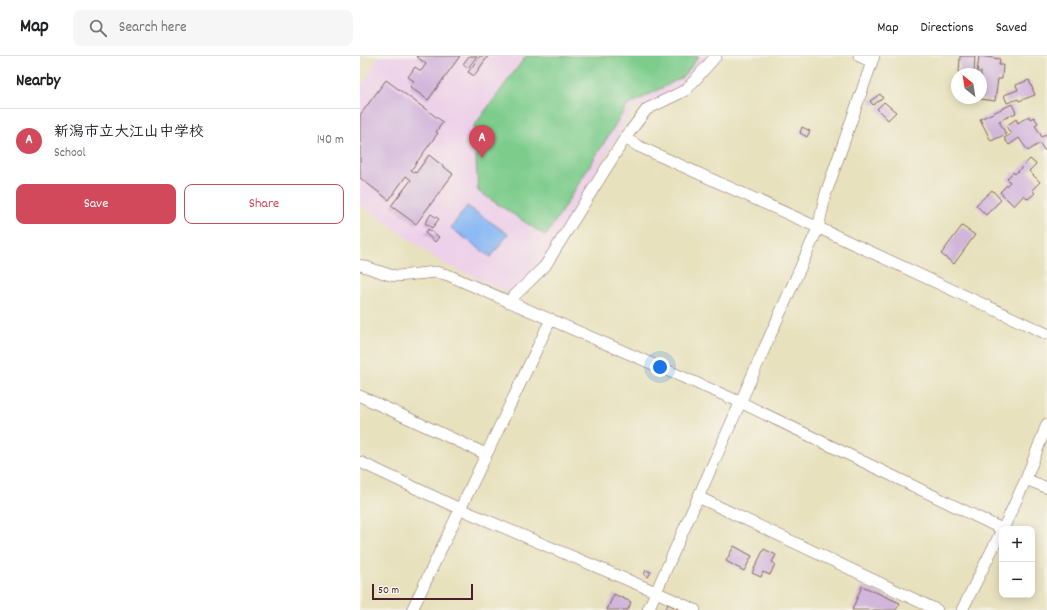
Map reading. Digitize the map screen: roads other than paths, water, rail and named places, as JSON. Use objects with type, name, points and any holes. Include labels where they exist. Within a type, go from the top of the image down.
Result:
[{"type":"street","points":[[508,302],[544,266],[625,138],[647,109],[686,90],[716,56]]},
{"type":"street","points":[[648,610],[818,228],[826,193],[873,59],[859,56]]},
{"type":"street","points":[[625,138],[645,149],[1047,334]]},
{"type":"street","points":[[360,265],[390,275],[398,276],[436,272],[448,275],[740,402],[999,529]]},
{"type":"street","points":[[412,610],[551,319]]},
{"type":"street","points":[[360,396],[486,454]]},
{"type":"street","points":[[1004,526],[1026,479],[1047,424]]},
{"type":"street","points":[[360,462],[460,509],[695,610]]},
{"type":"street","points":[[1026,479],[1047,488]]},
{"type":"street","points":[[698,497],[937,610]]},
{"type":"street","points":[[962,610],[999,536]]},
{"type":"water","points":[[467,206],[508,234],[491,257],[451,228]]},
{"type":"place","name":"新潟市立大江山中学校","points":[[482,158]]}]
